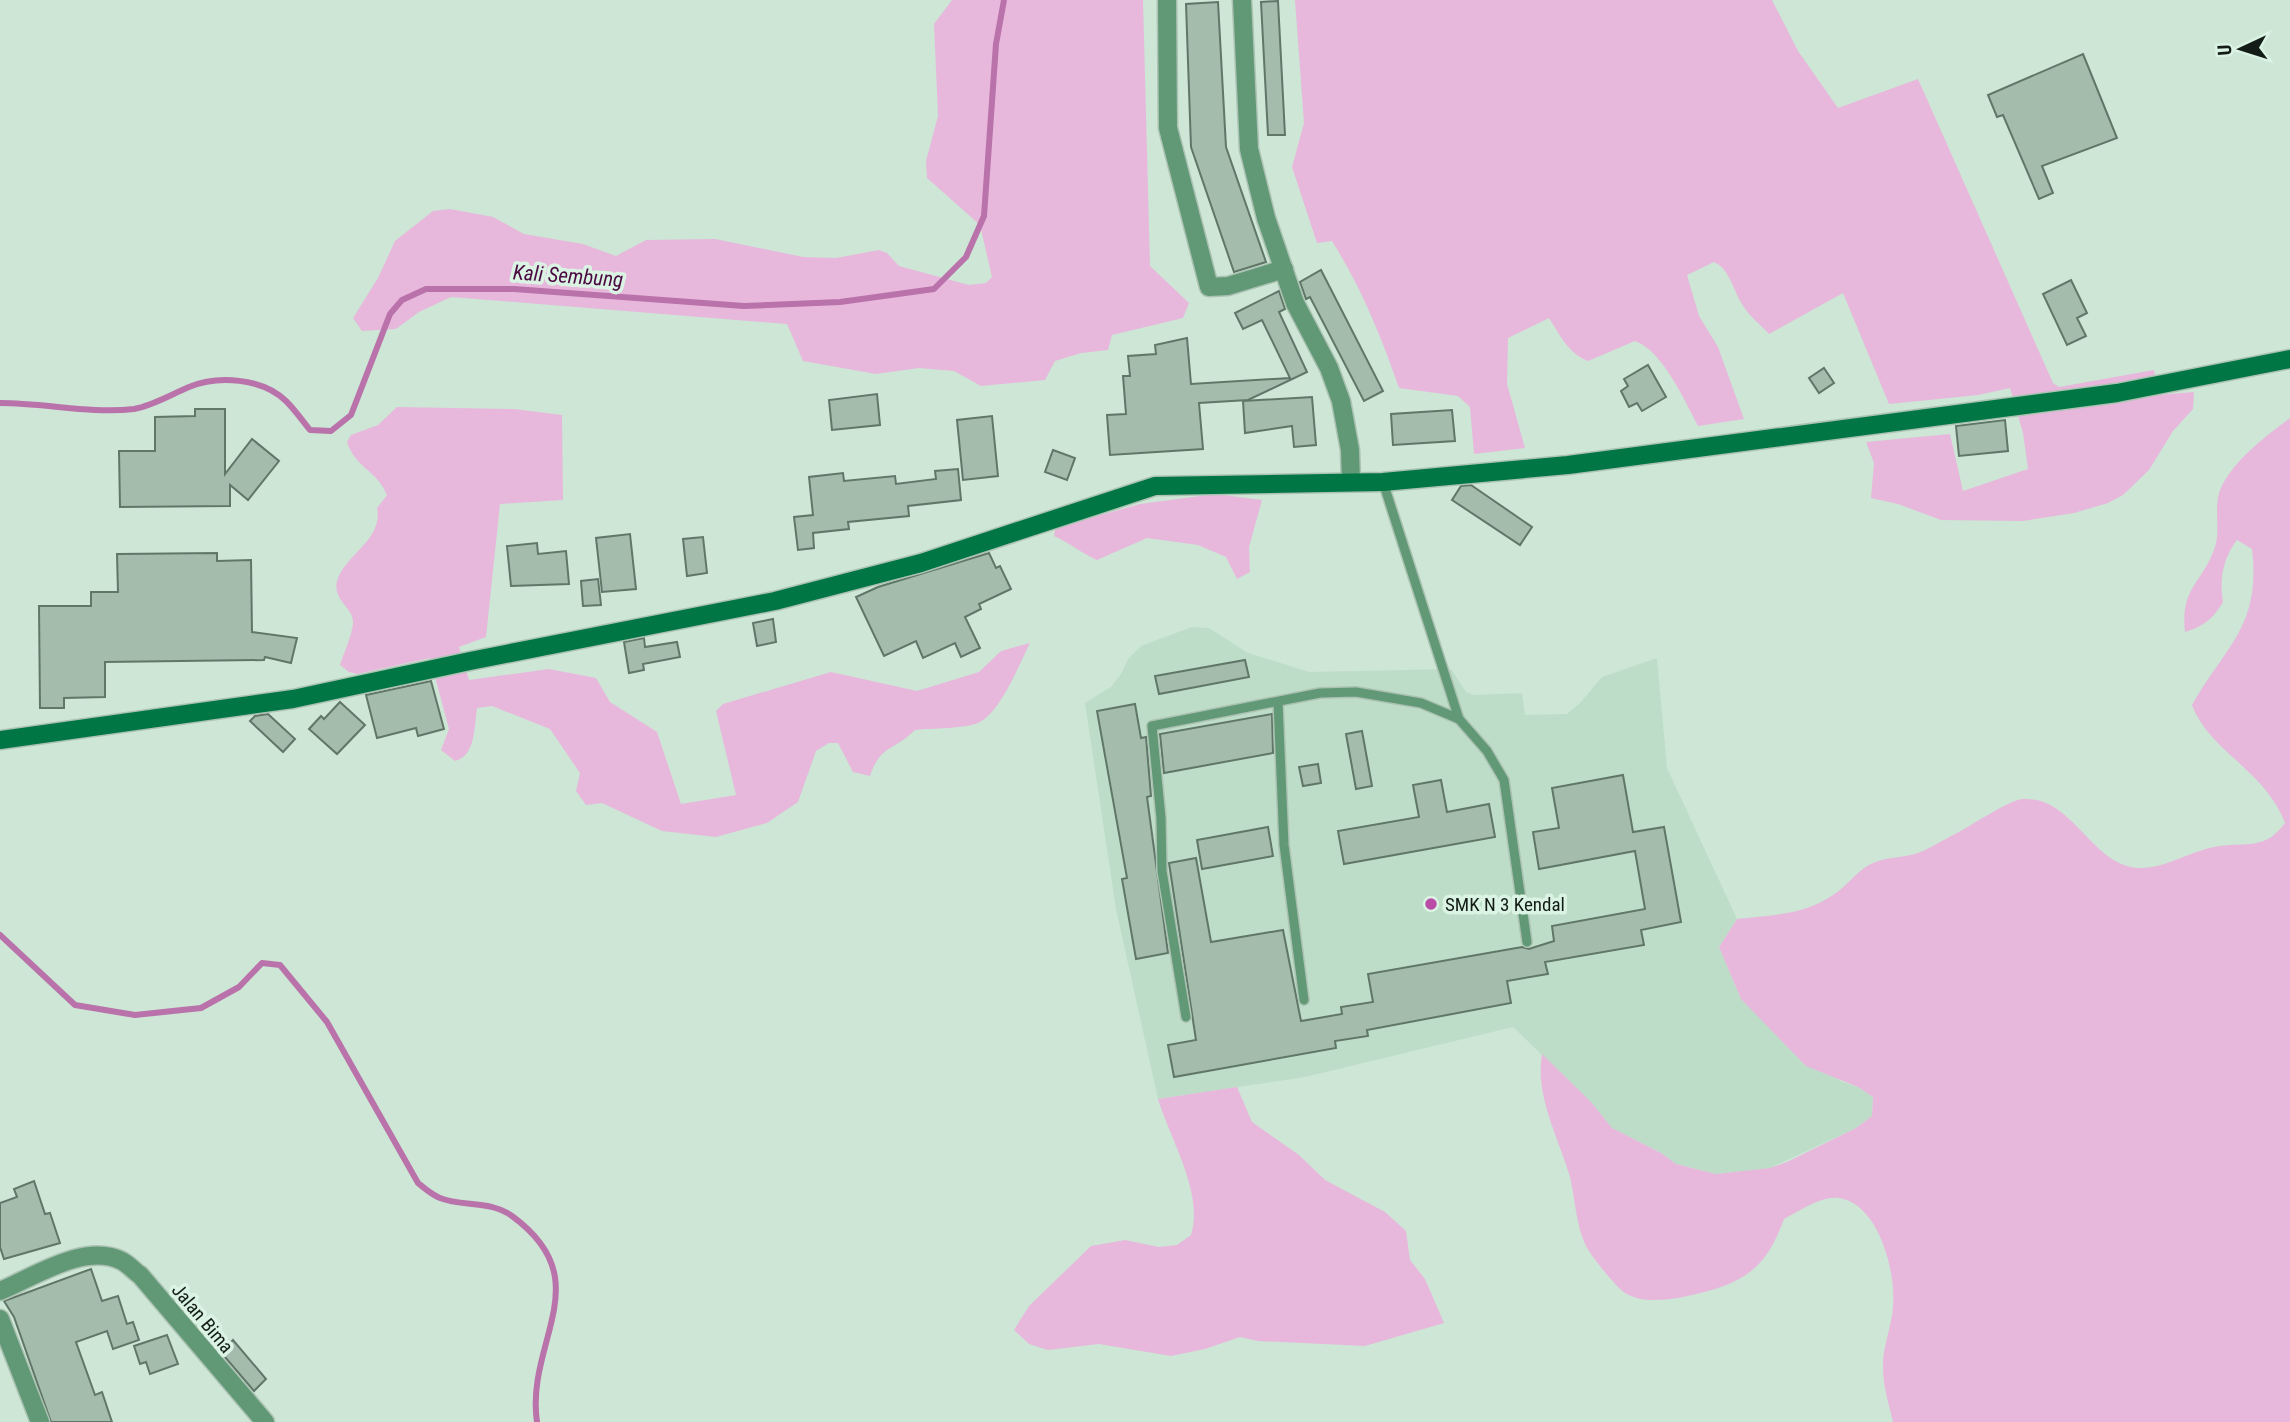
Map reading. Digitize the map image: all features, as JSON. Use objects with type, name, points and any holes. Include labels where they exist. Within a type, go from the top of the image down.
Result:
[{"type":"main road","points":[[0,740],[293,699],[775,601],[921,563],[1155,486],[1383,482],[1568,465],[2117,393],[2290,359]]},
{"type":"street","points":[[1167,0],[1168,128],[1209,287],[1228,286],[1284,269]]},
{"type":"street","points":[[1242,0],[1249,149],[1266,218],[1295,303],[1329,368],[1341,401],[1350,450],[1350,482]]},
{"type":"street","name":"Jalan Bima","points":[[0,1291],[81,1257],[98,1256],[121,1261],[140,1275],[265,1422]]},
{"type":"street","points":[[0,1319],[40,1422]]},
{"type":"lane","points":[[1383,482],[1459,719],[1487,751],[1504,780],[1527,942]]},
{"type":"lane","points":[[1186,1017],[1161,871],[1161,818],[1150,729],[1156,724],[1320,693],[1356,691],[1420,702],[1459,719]]},
{"type":"lane","points":[[1278,702],[1284,845],[1304,1000]]},
{"type":"shaded area","points":[[952,0],[1143,0],[1150,266],[1189,303],[1183,318],[1112,335],[1108,350],[1081,353],[1055,361],[1045,380],[981,386],[954,371],[919,368],[876,374],[803,361],[787,324],[451,297],[419,312],[396,329],[362,331],[353,318],[378,278],[395,241],[433,211],[450,209],[493,217],[524,234],[583,244],[616,256],[646,240],[715,239],[803,257],[836,258],[879,250],[887,253],[899,266],[969,285],[986,283],[992,277],[980,225],[927,178],[926,161],[938,116],[934,24]]},
{"type":"shaded area","points":[[1295,0],[1772,0],[1798,51],[1838,108],[1918,79],[2053,383],[2059,387],[2154,370],[2158,395],[2194,392],[2193,409],[2173,431],[2149,470],[2123,495],[2108,503],[2074,513],[2023,521],[1941,520],[1898,504],[1871,498],[1874,463],[1866,442],[1950,434],[1963,491],[2028,469],[2023,433],[2010,388],[1978,395],[1889,404],[1843,293],[1769,334],[1751,316],[1728,275],[1714,262],[1687,275],[1699,316],[1718,347],[1744,419],[1698,426],[1672,378],[1645,346],[1635,341],[1588,361],[1570,348],[1549,318],[1508,338],[1507,384],[1525,448],[1474,454],[1470,407],[1458,396],[1399,388],[1370,312],[1342,258],[1332,241],[1317,243],[1292,167],[1304,123]]},
{"type":"shaded area","points":[[397,407],[514,409],[562,415],[563,500],[500,504],[486,637],[459,647],[469,680],[549,669],[596,678],[610,702],[657,732],[681,804],[736,795],[716,711],[723,704],[831,672],[917,691],[979,672],[1001,651],[1030,643],[1002,698],[980,722],[958,727],[915,730],[883,753],[870,776],[853,772],[838,743],[829,743],[816,751],[798,802],[767,823],[716,837],[662,831],[602,803],[586,805],[576,791],[580,773],[550,729],[492,706],[477,708],[470,747],[462,758],[455,761],[441,750],[449,729],[430,658],[357,674],[340,665],[353,623],[350,612],[337,592],[338,578],[370,537],[375,528],[377,508],[387,495],[356,458],[347,442],[351,435],[378,425]]},
{"type":"shaded area","points":[[2290,418],[2290,1422],[1893,1422],[1883,1369],[1893,1306],[1888,1258],[1865,1213],[1853,1203],[1839,1198],[1817,1202],[1784,1219],[1772,1246],[1757,1266],[1723,1286],[1666,1300],[1644,1299],[1625,1293],[1597,1263],[1582,1236],[1570,1177],[1545,1101],[1542,1054],[1591,1102],[1612,1128],[1661,1153],[1676,1164],[1716,1174],[1770,1168],[1856,1128],[1872,1116],[1873,1097],[1858,1087],[1806,1066],[1741,999],[1719,947],[1737,919],[1811,907],[1838,892],[1869,865],[1930,848],[1999,809],[2023,799],[2040,801],[2055,808],[2107,856],[2138,868],[2157,866],[2214,847],[2261,842],[2285,823],[2264,789],[2211,735],[2192,705],[2229,649],[2246,616],[2253,575],[2252,549],[2237,540],[2232,547],[2223,569],[2223,602],[2212,617],[2185,632],[2184,617],[2189,595],[2215,547],[2218,498],[2228,475],[2247,453]]},
{"type":"shaded area","points":[[1215,494],[1262,500],[1249,547],[1250,572],[1237,579],[1226,557],[1198,545],[1147,538],[1097,560],[1054,536],[1057,521],[1076,522],[1140,504]]},
{"type":"shaded area","points":[[1192,627],[1209,628],[1248,653],[1309,672],[1451,669],[1466,692],[1474,695],[1522,693],[1525,715],[1567,714],[1602,677],[1657,658],[1667,768],[1737,919],[1719,947],[1741,999],[1840,1081],[1858,1087],[1873,1097],[1872,1116],[1856,1128],[1770,1168],[1716,1174],[1676,1164],[1661,1153],[1612,1128],[1591,1102],[1513,1027],[1305,1077],[1158,1099],[1116,909],[1085,703],[1111,687],[1128,659],[1141,646]]},
{"type":"shaded area","points":[[1237,1087],[1252,1122],[1299,1155],[1325,1180],[1385,1212],[1406,1231],[1410,1260],[1425,1279],[1444,1323],[1365,1346],[1258,1341],[1240,1337],[1205,1349],[1171,1356],[1099,1344],[1048,1350],[1029,1344],[1014,1330],[1029,1306],[1091,1246],[1125,1240],[1159,1247],[1177,1245],[1191,1235],[1194,1219],[1190,1185],[1158,1099]]},
{"type":"building","points":[[1278,1],[1285,135],[1268,135],[1261,2]]},
{"type":"building","points":[[1218,2],[1226,147],[1266,262],[1234,272],[1191,147],[1186,4]]},
{"type":"building","points":[[2083,54],[2117,138],[2042,166],[2053,193],[2039,199],[2003,115],[1997,117],[1988,95]]},
{"type":"building","points":[[1321,270],[1383,391],[1364,401],[1310,297],[1306,299],[1300,282]]},
{"type":"building","points":[[2071,280],[2087,313],[2077,318],[2086,336],[2067,345],[2043,294]]},
{"type":"building","points":[[1279,291],[1285,309],[1279,312],[1307,372],[1248,400],[1199,403],[1203,449],[1110,455],[1107,415],[1126,414],[1123,376],[1130,376],[1128,356],[1156,354],[1155,345],[1187,338],[1191,384],[1290,378],[1262,320],[1243,329],[1235,313]]},
{"type":"building","points":[[1648,365],[1666,397],[1642,411],[1637,403],[1629,407],[1621,391],[1628,386],[1624,379]]},
{"type":"building","points":[[1824,368],[1834,383],[1819,393],[1809,378]]},
{"type":"building","points":[[877,394],[880,425],[832,430],[829,400]]},
{"type":"building","points":[[1312,397],[1316,445],[1294,447],[1292,426],[1245,433],[1243,401]]},
{"type":"building","points":[[195,409],[225,409],[225,474],[252,439],[279,461],[248,500],[230,485],[230,506],[120,507],[119,451],[155,451],[155,417],[195,416]]},
{"type":"building","points":[[1452,410],[1455,441],[1393,445],[1391,414]]},
{"type":"building","points":[[992,416],[998,476],[963,480],[957,420]]},
{"type":"building","points":[[2005,420],[2008,451],[1959,456],[1956,426]]},
{"type":"building","points":[[1053,450],[1075,458],[1067,480],[1045,472]]},
{"type":"building","points":[[958,469],[961,500],[908,506],[909,516],[848,522],[849,529],[813,533],[814,548],[798,550],[794,517],[813,515],[809,477],[843,473],[844,481],[895,476],[896,484],[936,479],[935,471]]},
{"type":"building","points":[[1471,485],[1532,527],[1520,545],[1452,500],[1461,486]]},
{"type":"building","points":[[630,534],[636,589],[602,592],[596,538]]},
{"type":"building","points":[[703,537],[707,573],[687,576],[683,539]]},
{"type":"building","points":[[537,543],[538,554],[566,551],[569,584],[511,586],[507,546]]},
{"type":"building","points":[[217,553],[217,561],[251,560],[252,632],[297,638],[291,663],[265,657],[264,660],[105,662],[105,697],[64,698],[64,708],[40,708],[39,606],[91,606],[91,592],[118,592],[117,554]]},
{"type":"building","points":[[989,553],[996,568],[1000,566],[1011,589],[979,604],[981,609],[965,617],[980,648],[961,657],[955,643],[923,658],[916,641],[884,656],[856,597],[878,587]]},
{"type":"building","points":[[598,579],[601,605],[583,606],[581,581]]},
{"type":"building","points":[[773,619],[776,642],[757,646],[753,623]]},
{"type":"building","points":[[644,638],[645,647],[677,642],[680,657],[643,664],[644,670],[629,673],[624,642]]},
{"type":"building","points":[[1245,660],[1249,677],[1159,694],[1155,676]]},
{"type":"building","points":[[431,681],[444,729],[418,736],[416,728],[377,738],[366,695]]},
{"type":"building","points":[[340,702],[365,725],[337,754],[309,729],[321,716],[324,719]]},
{"type":"building","points":[[1135,704],[1141,738],[1146,737],[1151,796],[1147,797],[1168,953],[1136,959],[1122,879],[1127,878],[1097,711]]},
{"type":"building","points":[[268,714],[295,739],[283,752],[250,721],[255,716]]},
{"type":"building","points":[[1272,714],[1273,753],[1164,773],[1160,734]]},
{"type":"building","points":[[1362,731],[1372,786],[1356,789],[1346,734]]},
{"type":"building","points":[[1318,764],[1321,783],[1303,786],[1299,767]]},
{"type":"building","points":[[1623,775],[1633,832],[1664,827],[1681,922],[1641,930],[1644,945],[1545,962],[1548,974],[1507,981],[1511,1003],[1367,1030],[1368,1036],[1335,1041],[1336,1048],[1174,1077],[1168,1045],[1196,1040],[1169,863],[1196,858],[1211,942],[1283,930],[1301,1021],[1342,1014],[1341,1007],[1373,1002],[1368,974],[1522,947],[1529,949],[1554,941],[1552,926],[1645,909],[1635,851],[1539,869],[1533,832],[1559,828],[1552,788]]},
{"type":"building","points":[[1441,780],[1447,812],[1489,804],[1495,837],[1344,864],[1338,831],[1419,817],[1413,785]]},
{"type":"building","points":[[1268,827],[1273,856],[1202,869],[1197,840]]},
{"type":"building","points":[[34,1181],[45,1214],[50,1213],[60,1243],[4,1259],[0,1247],[0,1203],[17,1197],[14,1189]]},
{"type":"building","points":[[91,1269],[102,1301],[118,1296],[127,1324],[133,1322],[139,1340],[113,1349],[107,1331],[76,1342],[95,1395],[102,1392],[112,1422],[51,1422],[14,1317],[4,1301]]},
{"type":"building","points":[[216,1328],[230,1343],[233,1340],[266,1379],[254,1391],[207,1336]]},
{"type":"building","points":[[167,1335],[178,1364],[150,1374],[146,1362],[140,1364],[134,1346]]},
{"type":"waterway","name":"Kali Sembung","points":[[0,403],[101,410],[134,409],[201,383],[239,381],[265,387],[276,393],[289,404],[310,430],[331,431],[351,415],[390,314],[402,300],[426,289],[514,289],[744,306],[840,302],[934,289],[966,257],[984,216],[996,44],[1004,0]]},
{"type":"waterway","points":[[0,935],[75,1005],[135,1015],[201,1008],[239,987],[262,963],[280,965],[327,1022],[418,1183],[431,1193],[449,1201],[504,1211],[538,1240],[552,1264],[556,1288],[536,1393],[537,1422]]},
{"type":"place","name":"SMK N 3 Kendal","points":[[1431,904]]}]
